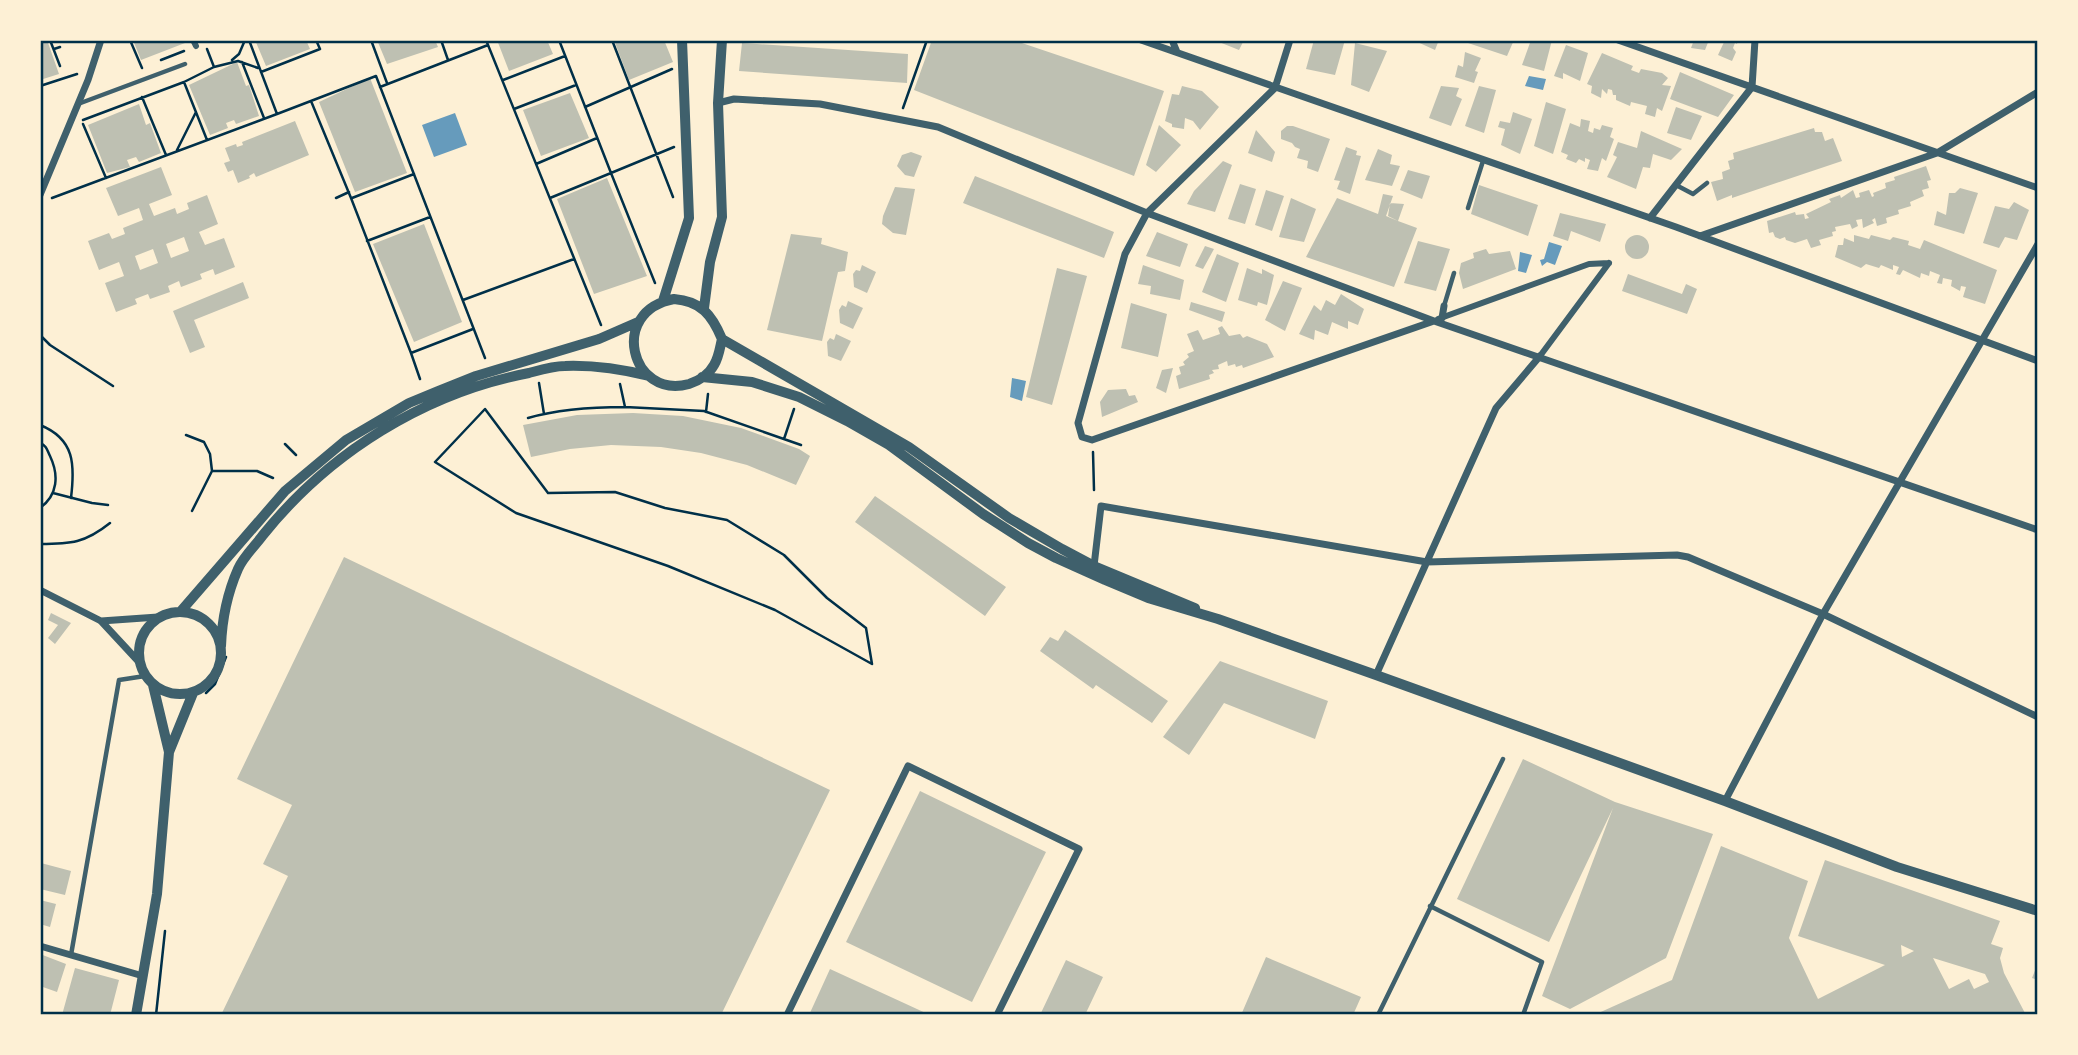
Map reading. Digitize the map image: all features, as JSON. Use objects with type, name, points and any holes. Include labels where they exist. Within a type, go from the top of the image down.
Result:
[{"type":"street","points":[[40,195],[100,49],[101,40]]},
{"type":"street","points":[[663,301],[689,218],[682,40]]},
{"type":"street","points":[[704,308],[710,262],[722,217],[718,103],[722,40]]},
{"type":"street","points":[[1141,40],[1650,218],[2038,361]]},
{"type":"street","points":[[1172,40],[1177,52]]},
{"type":"street","points":[[1290,40],[1275,88],[1147,213],[1125,254],[1077,422],[1082,437],[1093,440],[1589,264],[1609,263],[1540,356],[1496,408],[1376,675]]},
{"type":"street","points":[[1618,40],[2038,188]]},
{"type":"street","points":[[1650,218],[1752,87],[1755,40]]},
{"type":"street","points":[[1700,236],[1937,153],[2038,92]]},
{"type":"street","points":[[718,103],[734,99],[820,104],[938,127],[1147,213],[1540,356],[2038,530]]},
{"type":"street","points":[[1725,801],[1823,614],[2038,244]]},
{"type":"street","points":[[181,611],[285,491],[346,440],[409,403],[476,376],[599,338],[638,322],[653,306],[663,301],[684,300],[704,308],[712,317],[722,339],[839,412],[909,447],[1009,519],[1094,566],[1182,601],[1218,619]]},
{"type":"street","points":[[1438,319],[1444,306]]},
{"type":"street","points":[[638,322],[634,349],[638,363],[649,376]]},
{"type":"street","points":[[169,752],[197,695],[218,669],[224,651],[226,603],[239,567],[288,505],[338,459],[390,425],[444,399],[491,381],[563,366],[619,369],[649,376],[669,386],[682,386],[702,377],[715,364],[722,339]]},
{"type":"street","points":[[702,377],[752,382],[839,412]]},
{"type":"street","points":[[860,424],[983,514],[1056,558],[1148,598],[1218,619],[1376,675],[1725,801],[1897,867],[2038,911]]},
{"type":"street","points":[[1094,566],[1101,506],[1427,562],[1677,555],[1688,557],[1823,614],[2038,717]]},
{"type":"street","points":[[40,590],[101,621],[139,662]]},
{"type":"street","points":[[101,621],[158,617],[181,611],[203,618],[218,635],[224,651]]},
{"type":"street","points":[[158,617],[141,637],[138,649],[139,662],[145,676],[153,685],[166,692],[197,695]]},
{"type":"street","points":[[136,1015],[157,894],[169,752],[153,685]]},
{"type":"street","points":[[787,1015],[908,766],[1079,849],[998,1015]]},
{"type":"street","points":[[40,946],[144,976]]},
{"type":"lane","points":[[78,104],[185,64]]},
{"type":"lane","points":[[1468,208],[1483,161]]},
{"type":"lane","points":[[1676,185],[1693,194],[1707,183]]},
{"type":"lane","points":[[1444,306],[1454,273]]},
{"type":"lane","points":[[71,956],[119,680],[145,676]]},
{"type":"lane","points":[[1378,1015],[1503,759]]},
{"type":"lane","points":[[1430,906],[1542,962],[1523,1015]]},
{"type":"path","points":[[50,40],[60,66]]},
{"type":"path","points":[[131,40],[142,68],[195,43],[205,43],[215,67]]},
{"type":"path","points":[[106,178],[81,121],[229,62],[239,54],[247,40]]},
{"type":"path","points":[[247,40],[277,114]]},
{"type":"path","points":[[229,62],[242,62],[260,70],[320,49],[316,40]]},
{"type":"path","points":[[370,40],[387,84]]},
{"type":"path","points":[[441,40],[448,60]]},
{"type":"path","points":[[559,40],[657,286]]},
{"type":"path","points":[[612,40],[677,206]]},
{"type":"path","points":[[902,111],[926,40]]},
{"type":"path","points":[[380,87],[487,42],[601,325]]},
{"type":"path","points":[[54,50],[60,47]]},
{"type":"path","points":[[503,80],[565,56]]},
{"type":"path","points":[[242,62],[264,119]]},
{"type":"path","points":[[584,107],[679,66]]},
{"type":"path","points":[[40,86],[86,71]]},
{"type":"path","points":[[50,198],[376,76],[486,360]]},
{"type":"path","points":[[184,82],[208,140]]},
{"type":"path","points":[[514,109],[577,85]]},
{"type":"path","points":[[142,97],[167,155]]},
{"type":"path","points":[[311,101],[349,192],[420,379]]},
{"type":"path","points":[[176,152],[196,112]]},
{"type":"path","points":[[536,164],[597,138]]},
{"type":"path","points":[[550,198],[683,144]]},
{"type":"path","points":[[351,198],[414,174]]},
{"type":"path","points":[[336,198],[349,192]]},
{"type":"path","points":[[368,241],[430,217]]},
{"type":"path","points":[[462,300],[574,259]]},
{"type":"path","points":[[411,353],[473,329]]},
{"type":"path","points":[[41,338],[113,386]]},
{"type":"path","points":[[539,381],[544,414]]},
{"type":"path","points":[[619,381],[625,407]]},
{"type":"path","points":[[706,412],[708,394]]},
{"type":"path","points":[[784,439],[799,397]]},
{"type":"path","points":[[528,418],[598,407],[706,412],[801,445]]},
{"type":"path","points":[[485,409],[548,493],[615,492],[666,508],[727,520],[784,555],[827,598],[866,628],[872,664],[775,610],[668,566],[516,513],[435,462],[485,409]]},
{"type":"path","points":[[40,425],[64,440],[70,454],[74,472],[71,498]]},
{"type":"path","points":[[186,435],[204,442],[210,454],[212,471],[192,511]]},
{"type":"path","points":[[40,443],[46,446],[57,480],[53,494],[40,508]]},
{"type":"path","points":[[285,443],[296,455]]},
{"type":"path","points":[[1093,452],[1094,490]]},
{"type":"path","points":[[212,471],[257,471],[273,478]]},
{"type":"path","points":[[53,494],[108,505]]},
{"type":"path","points":[[40,544],[73,544],[94,536],[110,523]]},
{"type":"path","points":[[197,695],[215,684],[225,666],[224,651]]},
{"type":"path","points":[[156,1015],[166,921]]},
{"type":"water","points":[[1529,76],[1546,79],[1543,90],[1525,86]]},
{"type":"water","points":[[455,113],[467,145],[434,157],[422,125]]},
{"type":"water","points":[[1549,242],[1562,246],[1555,265],[1547,262],[1542,266],[1540,260],[1544,259]]},
{"type":"water","points":[[1520,252],[1532,255],[1526,273],[1518,271]]},
{"type":"water","points":[[1012,378],[1026,381],[1022,401],[1010,397]]},
{"type":"building","points":[[40,40],[47,40],[59,74],[40,80]]},
{"type":"building","points":[[133,40],[184,40],[185,43],[141,60]]},
{"type":"building","points":[[255,40],[306,40],[310,49],[266,66]]},
{"type":"building","points":[[377,40],[435,40],[438,47],[387,64]]},
{"type":"building","points":[[497,40],[547,40],[553,54],[509,71]]},
{"type":"building","points":[[614,40],[664,40],[673,62],[629,80]]},
{"type":"building","points":[[932,40],[1013,40],[1164,91],[1134,176],[914,90]]},
{"type":"building","points":[[1214,40],[1244,40],[1239,50]]},
{"type":"building","points":[[1314,40],[1345,40],[1335,75],[1306,69]]},
{"type":"building","points":[[1413,40],[1439,40],[1435,50]]},
{"type":"building","points":[[1459,40],[1514,40],[1507,56]]},
{"type":"building","points":[[1531,40],[1552,40],[1544,71],[1522,65]]},
{"type":"building","points":[[1694,40],[1709,40],[1705,50],[1691,48]]},
{"type":"building","points":[[1725,40],[1738,40],[1733,48],[1736,52],[1732,61],[1718,55]]},
{"type":"building","points":[[742,43],[908,54],[907,83],[739,71]]},
{"type":"building","points":[[1355,43],[1387,51],[1369,92],[1351,85]]},
{"type":"building","points":[[1566,45],[1588,53],[1580,81],[1563,73],[1563,79],[1554,76]]},
{"type":"building","points":[[1465,52],[1481,58],[1475,71],[1478,72],[1474,83],[1455,77],[1458,65],[1463,67]]},
{"type":"building","points":[[1602,53],[1633,66],[1631,70],[1639,73],[1641,69],[1662,73],[1668,78],[1662,85],[1671,86],[1662,111],[1657,108],[1655,117],[1645,114],[1647,106],[1631,102],[1630,106],[1616,100],[1612,90],[1608,89],[1607,94],[1602,89],[1601,98],[1591,93],[1592,86],[1587,84]]},
{"type":"building","points":[[237,62],[246,86],[249,85],[259,116],[236,124],[234,120],[226,123],[228,128],[210,135],[189,85]]},
{"type":"building","points":[[1680,72],[1734,95],[1718,117],[1670,99]]},
{"type":"building","points":[[370,78],[407,173],[355,192],[319,102]]},
{"type":"building","points":[[1182,86],[1202,91],[1219,107],[1200,130],[1193,121],[1185,118],[1184,129],[1172,127],[1172,124],[1165,121],[1172,94],[1179,95]]},
{"type":"building","points":[[1441,86],[1459,88],[1456,96],[1462,99],[1451,126],[1429,118]]},
{"type":"building","points":[[1479,86],[1496,90],[1484,133],[1465,126]]},
{"type":"building","points":[[570,93],[589,138],[541,156],[523,110]]},
{"type":"building","points":[[1546,102],[1566,109],[1553,154],[1534,146]]},
{"type":"building","points":[[139,104],[146,125],[150,123],[161,153],[139,162],[136,157],[127,160],[130,167],[107,173],[88,125]]},
{"type":"building","points":[[1676,107],[1702,116],[1691,140],[1667,133]]},
{"type":"building","points":[[1513,112],[1532,119],[1520,154],[1501,145],[1505,129],[1498,127],[1500,121],[1510,123]]},
{"type":"building","points":[[1581,119],[1590,121],[1588,131],[1593,133],[1594,128],[1600,130],[1602,125],[1613,128],[1610,137],[1614,139],[1606,161],[1602,158],[1598,171],[1587,169],[1590,160],[1585,158],[1585,162],[1579,159],[1576,163],[1566,159],[1568,155],[1561,152],[1570,123],[1580,127]]},
{"type":"building","points":[[295,121],[309,155],[256,177],[254,173],[250,178],[238,183],[233,170],[228,172],[224,163],[230,161],[225,148],[236,144],[237,147],[243,145],[242,142]]},
{"type":"building","points":[[1159,125],[1181,145],[1156,172],[1146,165]]},
{"type":"building","points":[[1287,126],[1330,139],[1318,172],[1307,168],[1308,161],[1297,158],[1300,149],[1281,139],[1281,131]]},
{"type":"building","points":[[1814,128],[1815,132],[1822,132],[1825,141],[1833,138],[1842,161],[1717,201],[1711,182],[1723,179],[1722,172],[1730,169],[1728,161],[1734,159],[1733,153]]},
{"type":"building","points":[[1256,130],[1275,152],[1272,162],[1248,153]]},
{"type":"building","points":[[1641,131],[1682,149],[1671,160],[1653,154],[1650,168],[1643,167],[1636,189],[1607,177],[1617,157],[1613,155],[1618,142],[1637,148]]},
{"type":"building","points":[[1346,147],[1357,151],[1356,155],[1361,156],[1350,194],[1337,189],[1340,181],[1334,180]]},
{"type":"building","points":[[1378,149],[1392,155],[1390,164],[1400,166],[1392,186],[1365,180]]},
{"type":"building","points":[[911,152],[922,156],[914,177],[905,175],[897,166],[902,155]]},
{"type":"building","points":[[1223,161],[1232,165],[1215,212],[1187,204],[1194,191]]},
{"type":"building","points":[[1926,166],[1931,180],[1927,181],[1929,188],[1922,190],[1924,196],[1910,202],[1911,206],[1898,210],[1899,214],[1886,218],[1887,223],[1877,226],[1875,218],[1872,220],[1874,223],[1863,228],[1862,219],[1856,220],[1858,226],[1852,229],[1850,224],[1835,227],[1833,236],[1819,240],[1821,245],[1811,248],[1807,239],[1795,243],[1785,237],[1775,237],[1773,232],[1769,233],[1767,221],[1795,212],[1796,215],[1804,214],[1805,219],[1809,218],[1806,214],[1831,202],[1829,199],[1840,195],[1841,198],[1853,190],[1856,198],[1860,197],[1859,193],[1869,190],[1872,197],[1873,193],[1886,188],[1885,183],[1895,180],[1894,177]]},
{"type":"building","points":[[161,167],[172,195],[149,204],[154,216],[175,208],[177,214],[189,209],[187,203],[207,195],[218,224],[199,232],[205,245],[224,238],[235,267],[215,275],[213,269],[200,274],[202,279],[181,287],[179,281],[168,286],[170,292],[150,299],[148,294],[135,299],[137,304],[116,312],[105,283],[124,276],[119,262],[99,270],[88,241],[109,233],[112,239],[125,234],[123,228],[143,220],[139,208],[118,216],[106,188]],"holes":[[[184,237],[189,251],[171,258],[166,244]],[[153,249],[158,263],[140,270],[135,256]]]},
{"type":"building","points":[[1408,170],[1430,176],[1422,199],[1400,190]]},
{"type":"building","points":[[975,176],[1114,232],[1104,258],[963,203]]},
{"type":"building","points":[[607,178],[647,276],[594,294],[557,199]]},
{"type":"building","points":[[1240,184],[1256,189],[1245,224],[1228,219]]},
{"type":"building","points":[[1479,185],[1538,205],[1528,236],[1471,214]]},
{"type":"building","points":[[895,187],[915,189],[906,235],[893,233],[882,224]]},
{"type":"building","points":[[1960,188],[1978,193],[1964,234],[1934,225],[1937,211],[1946,215],[1949,193],[1955,193]]},
{"type":"building","points":[[1266,190],[1284,196],[1272,231],[1255,225]]},
{"type":"building","points":[[1383,194],[1393,196],[1391,203],[1404,204],[1398,221],[1417,228],[1394,287],[1306,257],[1337,198],[1378,214]]},
{"type":"building","points":[[1291,198],[1316,209],[1304,242],[1279,237]]},
{"type":"building","points":[[2014,202],[2029,210],[2017,240],[2005,237],[1999,248],[1983,243],[1995,206],[2009,209]]},
{"type":"building","points":[[1560,213],[1606,224],[1600,242],[1571,231],[1568,241],[1553,236]]},
{"type":"building","points":[[424,224],[462,322],[414,342],[373,244]]},
{"type":"building","points":[[1157,232],[1188,244],[1180,267],[1146,256]]},
{"type":"building","points":[[791,234],[822,238],[821,244],[848,252],[845,271],[838,272],[822,341],[767,330]]},
{"type":"building","points":[[1637,235],[1646,238],[1649,247],[1646,256],[1637,259],[1628,256],[1625,247],[1628,238]]},
{"type":"building","points":[[1854,235],[1869,239],[1871,235],[1890,240],[1893,237],[1909,241],[1908,245],[1920,249],[1924,240],[1997,270],[1985,304],[1963,297],[1966,287],[1961,286],[1960,291],[1951,286],[1952,280],[1943,278],[1942,284],[1937,283],[1940,275],[1930,271],[1929,276],[1921,273],[1920,278],[1903,270],[1900,275],[1896,274],[1899,267],[1893,265],[1893,270],[1881,265],[1879,268],[1866,264],[1861,268],[1835,257],[1838,245],[1843,245],[1844,238],[1854,242]]},
{"type":"building","points":[[1418,241],[1450,249],[1436,291],[1404,283]]},
{"type":"building","points":[[1205,246],[1214,249],[1203,269],[1195,266]]},
{"type":"building","points":[[1486,249],[1489,254],[1510,251],[1516,269],[1463,289],[1459,273],[1461,263],[1474,258],[1473,253]]},
{"type":"building","points":[[1217,254],[1239,263],[1226,302],[1202,292]]},
{"type":"building","points":[[862,265],[876,272],[867,293],[854,287],[853,274],[856,270],[860,271]]},
{"type":"building","points":[[1143,265],[1184,280],[1180,300],[1150,294],[1151,286],[1138,284]]},
{"type":"building","points":[[1057,268],[1087,276],[1052,405],[1026,397]]},
{"type":"building","points":[[1247,268],[1262,274],[1262,269],[1274,275],[1267,305],[1258,302],[1257,306],[1238,300]]},
{"type":"building","points":[[1628,274],[1682,294],[1686,284],[1697,289],[1687,314],[1622,291]]},
{"type":"building","points":[[1283,281],[1302,288],[1285,331],[1265,320]]},
{"type":"building","points":[[243,282],[249,298],[194,320],[205,347],[190,353],[173,311]]},
{"type":"building","points":[[1341,294],[1364,309],[1358,325],[1348,321],[1348,329],[1332,322],[1328,335],[1315,330],[1314,340],[1299,334],[1314,305],[1321,311],[1326,300],[1335,305]]},
{"type":"building","points":[[848,301],[863,308],[853,329],[840,323],[839,310],[842,305],[846,307]]},
{"type":"building","points":[[1191,302],[1225,312],[1222,322],[1189,310]]},
{"type":"building","points":[[1131,303],[1167,314],[1158,357],[1121,348]]},
{"type":"building","points":[[1222,326],[1229,336],[1240,334],[1243,338],[1247,336],[1267,344],[1274,357],[1243,368],[1242,365],[1236,367],[1235,364],[1228,366],[1227,361],[1218,365],[1219,369],[1212,370],[1214,373],[1209,375],[1210,379],[1179,389],[1176,376],[1181,374],[1179,367],[1185,365],[1183,362],[1189,357],[1187,354],[1194,351],[1187,334],[1198,330],[1203,340],[1220,334],[1218,328]]},
{"type":"building","points":[[836,334],[851,341],[841,361],[828,356],[827,342],[830,338],[834,340]]},
{"type":"building","points":[[1173,368],[1166,393],[1156,388],[1162,370]]},
{"type":"building","points":[[1126,389],[1129,396],[1135,395],[1138,402],[1102,417],[1100,402],[1108,390]]},
{"type":"building","points":[[633,413],[683,416],[741,428],[799,449],[810,456],[796,485],[747,465],[701,453],[661,447],[611,445],[570,449],[531,457],[523,425],[577,415]]},
{"type":"building","points":[[875,496],[1006,587],[985,616],[855,522]]},
{"type":"building","points":[[344,557],[830,790],[721,1015],[221,1015],[288,876],[263,864],[292,805],[237,779]]},
{"type":"building","points":[[51,613],[71,623],[55,644],[48,638],[58,625],[48,620]]},
{"type":"building","points":[[1065,630],[1168,701],[1152,723],[1096,685],[1093,689],[1040,651],[1050,637],[1058,641]]},
{"type":"building","points":[[1220,661],[1328,701],[1315,739],[1224,703],[1189,755],[1163,737]]},
{"type":"building","points":[[1523,759],[1615,802],[1713,834],[1666,958],[1570,1009],[1542,996],[1613,808],[1549,942],[1457,899]]},
{"type":"building","points":[[920,791],[1046,852],[972,1002],[846,942]]},
{"type":"building","points":[[1721,846],[1808,881],[1789,938],[1818,999],[1885,965],[1798,936],[1825,860],[2000,921],[1991,944],[2003,948],[2000,958],[2004,973],[2026,1015],[1594,1015],[1672,980]],"holes":[[[1901,945],[1914,951],[1902,957]],[[1933,958],[1985,974],[1989,982],[1974,989],[1969,979],[1949,989]]]},
{"type":"building","points":[[41,863],[71,871],[65,895],[40,889]]},
{"type":"building","points":[[40,900],[56,904],[50,927],[40,924]]},
{"type":"building","points":[[40,954],[66,964],[57,992],[40,986]]},
{"type":"building","points":[[1266,957],[1361,997],[1353,1015],[1241,1015]]},
{"type":"building","points":[[1066,960],[1103,977],[1085,1015],[1040,1015]]},
{"type":"building","points":[[2038,963],[2038,980],[2032,978]]},
{"type":"building","points":[[75,968],[119,980],[110,1015],[62,1015]]},
{"type":"building","points":[[830,969],[930,1015],[809,1015]]}]
